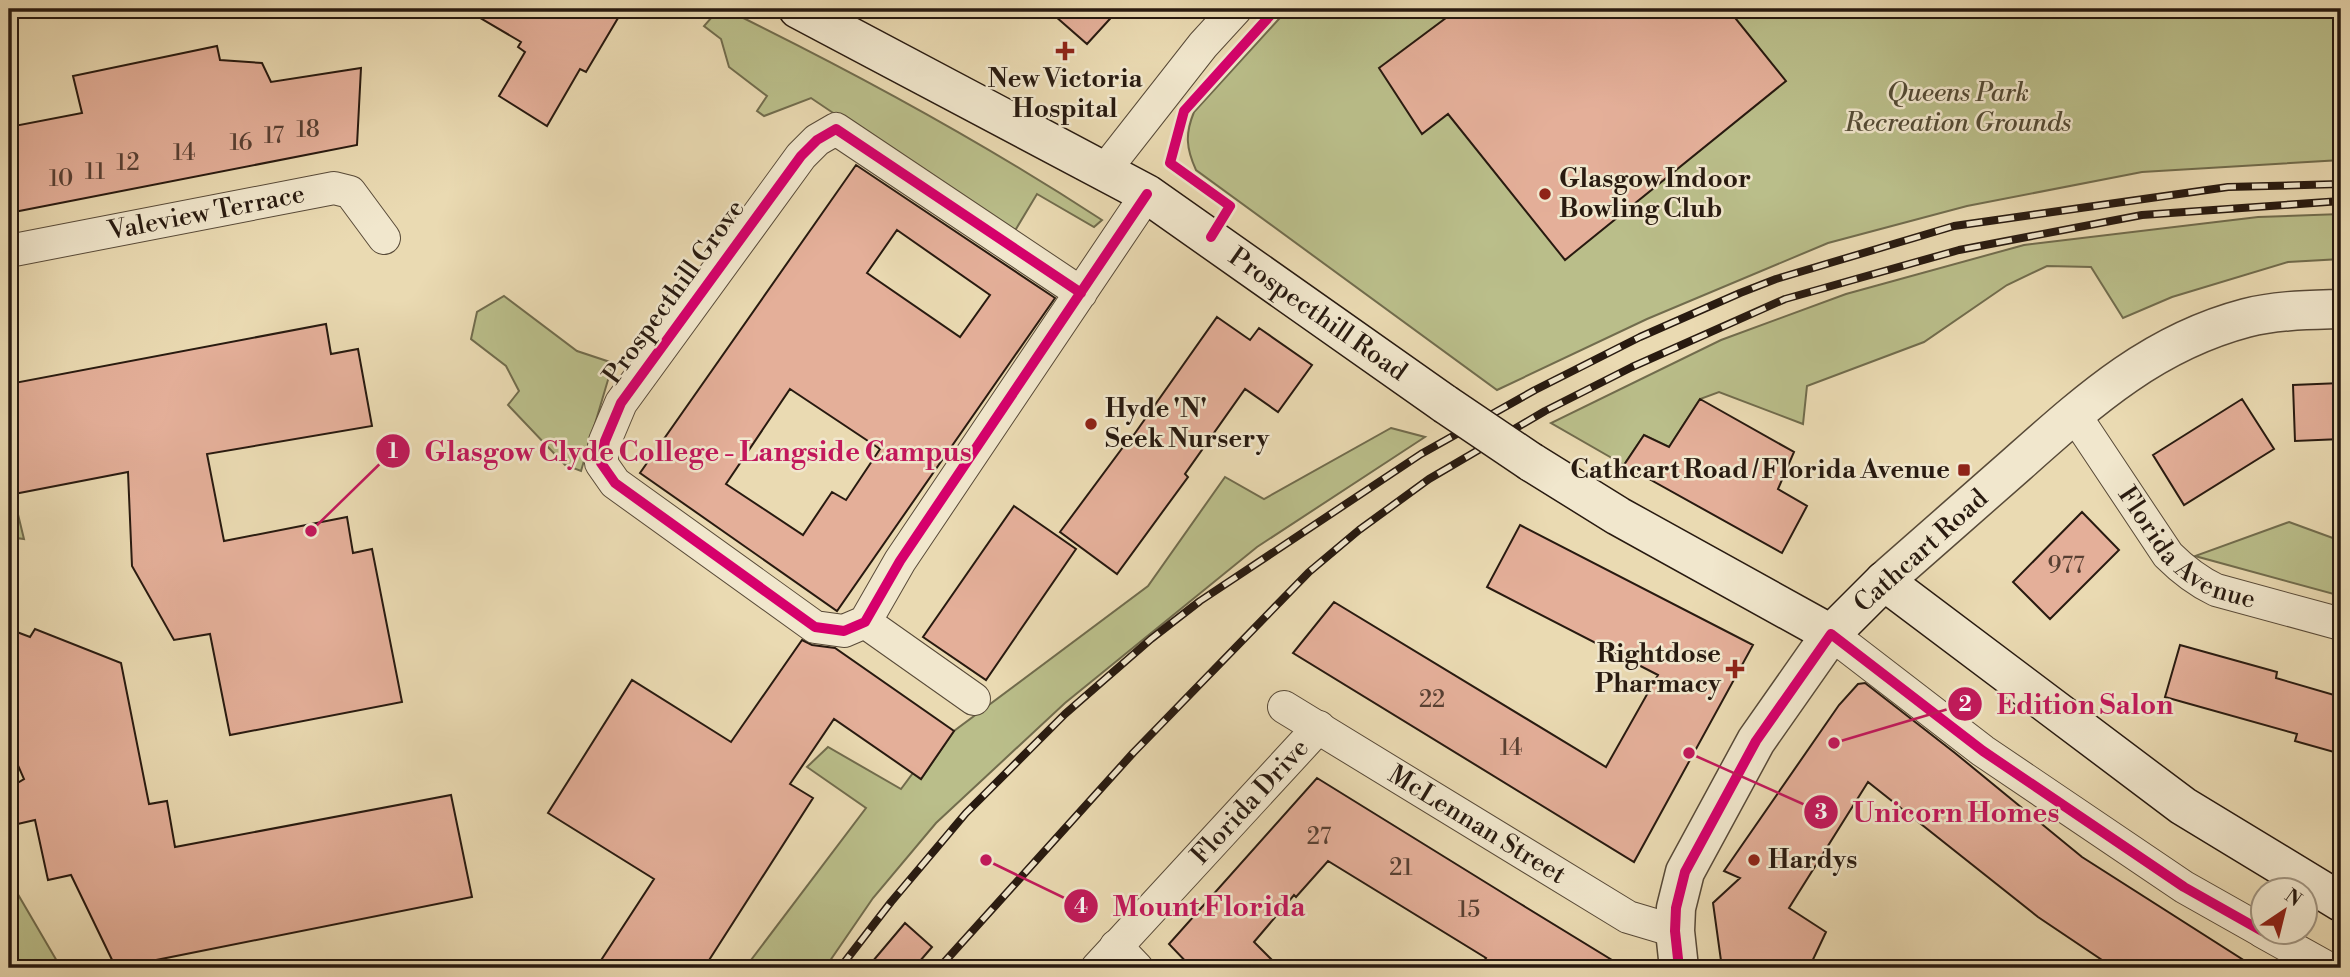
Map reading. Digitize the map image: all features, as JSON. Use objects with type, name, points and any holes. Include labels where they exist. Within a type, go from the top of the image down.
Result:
[{"type":"main road","name":"Prospecthill Road","points":[[798,9],[1147,194],[1531,462],[1618,516],[1831,634]]},
{"type":"main road","name":"Cathcart Road","points":[[1677,950],[1676,908],[1685,872],[1756,741],[1831,634],[1884,581],[2074,414],[2113,382],[2157,353],[2202,333],[2247,318],[2284,312],[2341,309]]},
{"type":"main road","points":[[1884,581],[2183,806],[2341,902]]},
{"type":"street","points":[[1105,170],[1203,45],[1236,9]]},
{"type":"street","name":"Prospecthill Grove","points":[[865,622],[844,631],[814,627],[615,483],[601,463],[605,441],[621,403],[801,156],[817,140],[836,129],[1081,293]]},
{"type":"street","name":"Valeview Terrace","points":[[9,251],[334,188],[350,192],[384,237]]},
{"type":"street","points":[[974,699],[865,622],[900,561],[1147,194]]},
{"type":"street","name":"Florida Avenue","points":[[2074,414],[2168,555],[2183,570],[2216,590],[2341,624]]},
{"type":"street","points":[[1831,634],[1983,751],[2184,887],[2248,923]]},
{"type":"street","name":"McLennan Street","points":[[1284,707],[1628,917],[1677,950]]},
{"type":"street","name":"Florida Drive","points":[[1117,961],[1319,727]]},
{"type":"street","points":[[2289,946],[2328,968]]},
{"type":"green space","points":[[719,9],[725,9],[869,83],[1010,163],[1102,220],[1094,227],[1037,194],[1013,234],[811,98],[764,116],[757,111],[767,96],[729,67],[721,39],[704,26]]},
{"type":"green space","name":"Queens Park Recreation Grounds","points":[[1288,9],[2341,9],[2341,160],[2142,172],[1967,206],[1828,243],[1647,319],[1497,390],[1196,170],[1188,141],[1194,112]]},
{"type":"green space","points":[[2341,214],[2341,259],[2288,262],[2172,297],[2123,318],[2091,267],[2047,266],[2007,285],[1924,342],[1807,386],[1803,424],[1719,392],[1700,399],[1669,447],[1644,435],[1624,465],[1551,423],[1721,340],[1846,294],[2024,245],[2258,217]]},
{"type":"green space","points":[[504,296],[577,351],[613,363],[581,471],[565,465],[508,405],[519,391],[506,366],[471,339],[477,312]]},
{"type":"green space","points":[[1391,428],[1425,437],[1257,547],[1065,703],[936,823],[873,898],[825,968],[745,968],[866,808],[807,767],[828,747],[901,789],[913,773],[921,779],[954,731],[1148,586],[1225,477],[1264,499]]},
{"type":"green space","points":[[14,498],[24,539],[9,537],[9,499]]},
{"type":"green space","points":[[2289,522],[2341,541],[2341,596],[2195,556]]},
{"type":"green space","points":[[9,879],[61,968],[9,968]]},
{"type":"building","points":[[465,9],[603,9],[618,18],[586,72],[580,69],[547,126],[499,96],[525,52],[518,47],[521,42]]},
{"type":"building","points":[[1047,9],[1119,9],[1087,44]]},
{"type":"building","points":[[1458,9],[1728,9],[1786,81],[1565,260],[1448,114],[1422,134],[1379,68]]},
{"type":"building","points":[[217,46],[220,60],[262,63],[271,82],[361,68],[357,145],[9,213],[9,127],[82,113],[73,76]]},
{"type":"building","points":[[856,165],[1055,298],[837,611],[640,473]],"holes":[[[897,230],[990,295],[960,337],[867,273]],[[790,389],[880,449],[846,500],[832,492],[803,535],[726,484]]]},
{"type":"building","points":[[1217,317],[1250,340],[1259,328],[1312,365],[1278,412],[1245,389],[1185,474],[1188,477],[1117,574],[1060,532],[1133,436]]},
{"type":"building","points":[[326,324],[331,354],[358,349],[372,426],[207,454],[224,541],[347,517],[353,553],[372,549],[402,702],[230,735],[210,634],[174,640],[132,566],[128,472],[9,495],[9,384]]},
{"type":"building","points":[[2341,383],[2341,439],[2295,441],[2293,385]]},
{"type":"building","points":[[1700,399],[1794,452],[1778,489],[1807,506],[1782,553],[1624,465],[1644,435],[1669,447]]},
{"type":"building","points":[[2242,399],[2274,449],[2184,505],[2153,455]]},
{"type":"building","points":[[1014,506],[1076,549],[986,680],[923,637]]},
{"type":"building","points":[[2082,512],[2119,550],[2050,619],[2013,582]]},
{"type":"building","points":[[1520,525],[1753,645],[1634,862],[1293,653],[1334,602],[1606,767],[1658,675],[1487,587]]},
{"type":"building","points":[[9,629],[30,637],[35,629],[121,663],[149,804],[167,801],[175,847],[451,795],[472,897],[116,968],[71,875],[48,880],[35,820],[9,826],[9,788],[24,779],[9,745]]},
{"type":"building","points":[[802,640],[812,645],[835,648],[954,731],[921,779],[834,719],[790,784],[813,798],[704,968],[596,968],[654,879],[548,813],[632,680],[731,742]]},
{"type":"building","points":[[2180,645],[2277,672],[2276,678],[2341,697],[2341,754],[2295,741],[2297,734],[2165,697]]},
{"type":"building","points":[[1865,683],[2082,857],[2256,968],[2114,968],[2038,917],[1868,782],[1789,908],[1826,932],[1809,968],[1722,968],[1713,903],[1740,878],[1724,871],[1839,705],[1858,684]]},
{"type":"building","points":[[1317,778],[1625,968],[1479,968],[1486,958],[1328,861],[1296,897],[1294,895],[1254,942],[1280,968],[1192,968],[1169,944]]},
{"type":"building","points":[[905,923],[932,947],[914,968],[867,968]]},
{"type":"railway","points":[[840,968],[966,813],[1065,714],[1151,639],[1200,601],[1421,454],[1535,390],[1640,337],[1740,293],[1776,279],[1954,226],[2228,187],[2341,184]]},
{"type":"railway","points":[[939,968],[1133,753],[1309,572],[1359,530],[1429,479],[1545,411],[1632,367],[1785,299],[1959,250],[2142,215],[2341,201]]},
{"type":"cycle path","points":[[1211,237],[1230,206],[1170,163],[1184,111],[1276,9]]},
{"type":"cycle path","points":[[1081,293],[836,129],[817,140],[801,156],[621,403],[605,441],[601,463],[615,483],[815,627],[844,631],[865,622],[900,561],[1147,194]]},
{"type":"cycle path","points":[[1679,968],[1675,931],[1676,908],[1685,872],[1756,741],[1831,634],[1983,751],[2184,887],[2248,923]]},
{"type":"place","name":"New Victoria Hospital","points":[[1065,51]]},
{"type":"place","name":"Glasgow Indoor Bowling Club","points":[[1545,194]]},
{"type":"place","name":"Hyde 'N' Seek Nursery","points":[[1091,424]]},
{"type":"place","name":"Cathcart Road / Florida Avenue","points":[[1964,470]]},
{"type":"place","name":"Glasgow Clyde College - Langside Campus","points":[[311,531]]},
{"type":"place","name":"Rightdose Pharmacy","points":[[1735,669]]},
{"type":"place","name":"Edition Salon","points":[[1834,743]]},
{"type":"place","name":"Unicorn Homes","points":[[1689,753]]},
{"type":"place","name":"Mount Florida","points":[[986,860]]},
{"type":"place","name":"Hardys","points":[[1754,860]]}]
